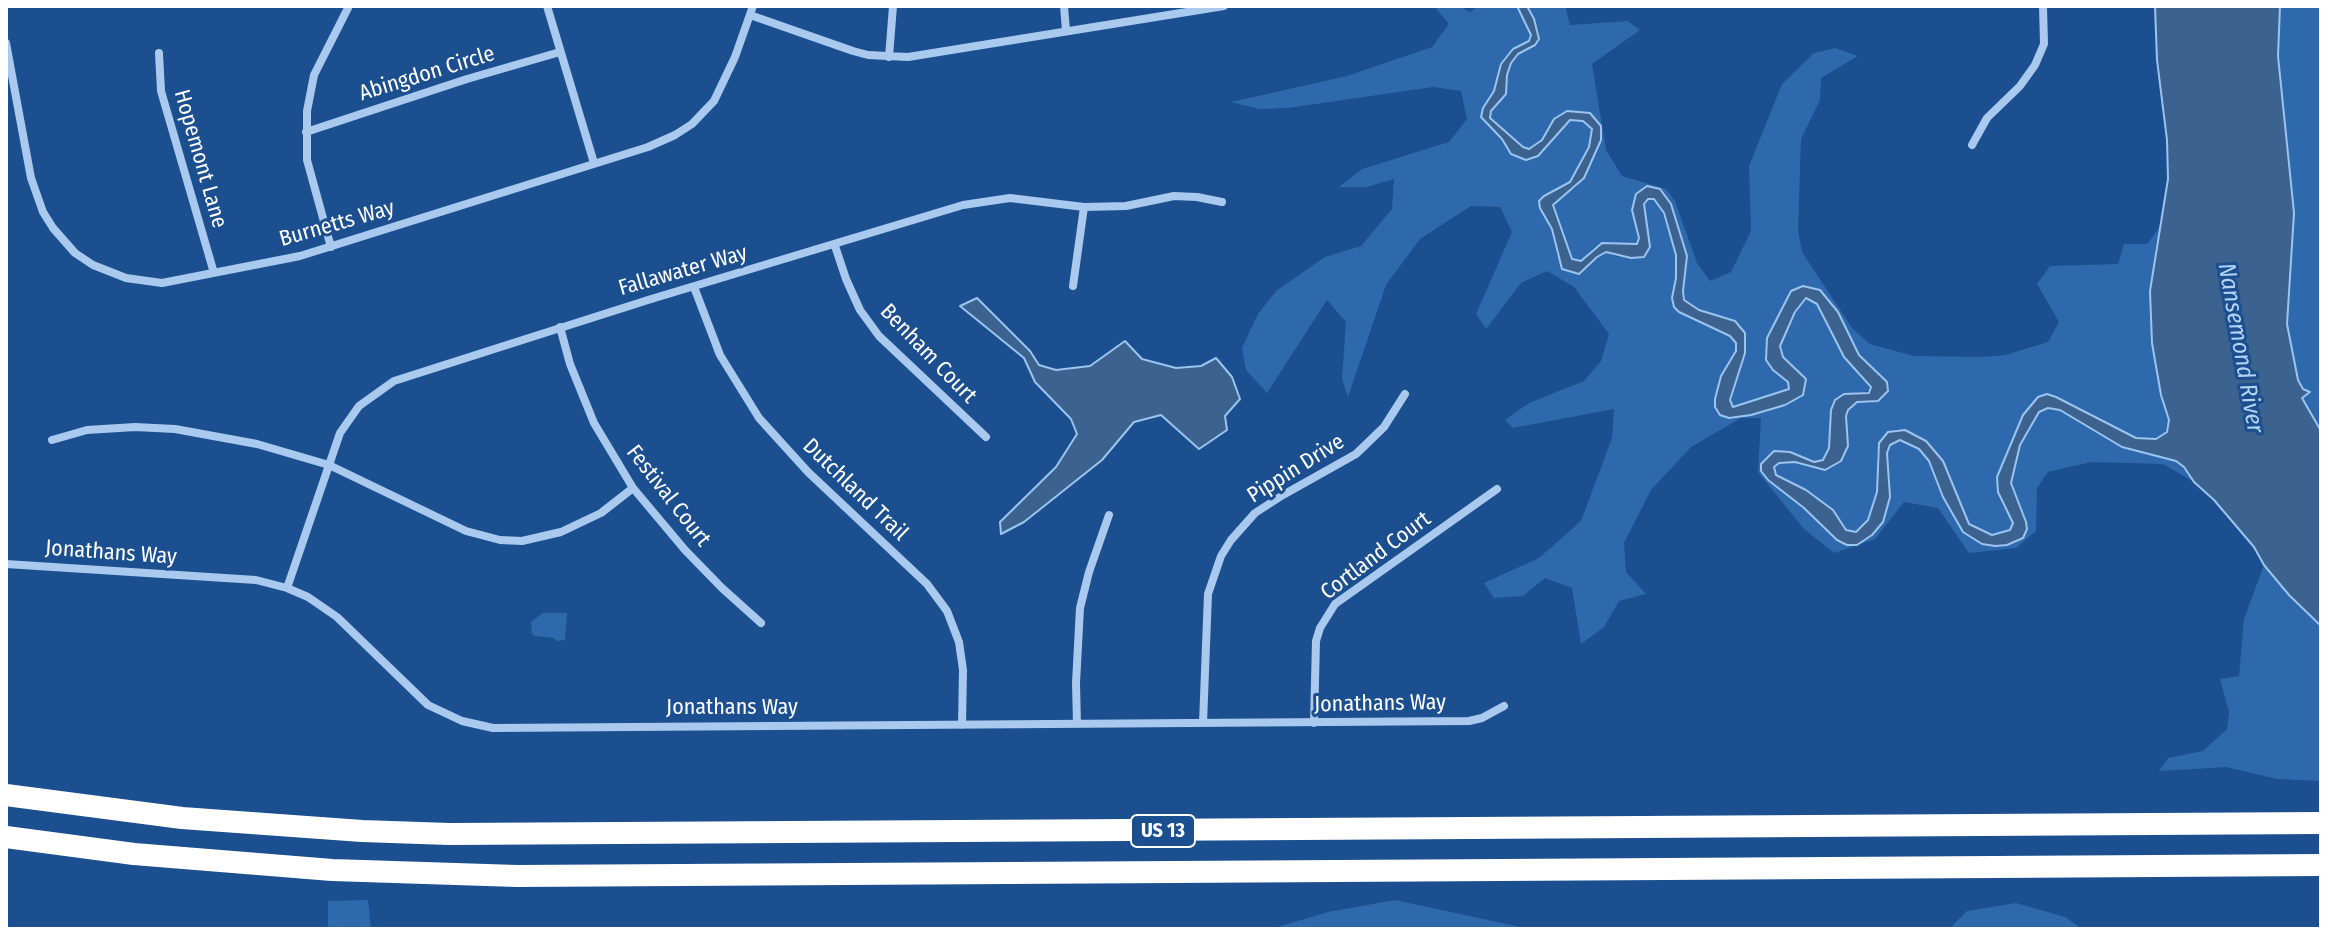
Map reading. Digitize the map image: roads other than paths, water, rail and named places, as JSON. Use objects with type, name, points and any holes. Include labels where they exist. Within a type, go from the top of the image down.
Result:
[{"type":"highway","name":"US 13","points":[[6,795],[213,820],[449,834],[2321,823]]},
{"type":"highway","name":"US 13","points":[[6,837],[134,854],[332,870],[517,876],[2321,865]]},
{"type":"street","points":[[331,247],[307,160],[306,132],[314,75],[349,6]]},
{"type":"street","points":[[547,6],[594,163]]},
{"type":"street","points":[[889,57],[893,6]]},
{"type":"street","points":[[1064,6],[1066,31]]},
{"type":"street","points":[[752,11],[853,51],[889,57],[926,55],[1197,8],[1224,6]]},
{"type":"street","points":[[1972,145],[1987,118],[2020,86],[2035,65],[2044,44],[2043,6]]},
{"type":"street","name":"Burnetts Way","points":[[6,43],[8,66],[36,195],[48,220],[65,242],[93,265],[126,278],[162,283],[331,247],[656,144],[703,115],[723,85],[752,11]]},
{"type":"street","name":"Abingdon Circle","points":[[306,132],[560,52]]},
{"type":"street","name":"Hopemont Lane","points":[[159,53],[161,91],[214,273]]},
{"type":"street","name":"Fallawater Way","points":[[287,588],[335,445],[359,406],[385,385],[560,327],[963,205],[1010,198],[1084,207],[1126,206],[1174,196],[1222,202]]},
{"type":"street","points":[[1073,286],[1084,207]]},
{"type":"street","name":"Benham Court","points":[[835,246],[860,310],[879,336],[986,437]]},
{"type":"street","name":"Dutchland Trail","points":[[694,287],[720,355],[759,418],[808,472],[927,584],[947,611],[959,642],[963,670],[962,725]]},
{"type":"street","name":"Festival Court","points":[[560,327],[570,364],[594,423],[633,488],[685,550],[761,623]]},
{"type":"street","name":"Pippin Drive","points":[[1203,723],[1208,594],[1221,556],[1255,513],[1364,448],[1384,427],[1405,394]]},
{"type":"street","points":[[52,440],[107,427],[175,429],[257,444],[329,465],[466,531],[500,540],[522,541],[561,532],[601,513],[633,488]]},
{"type":"street","name":"Cortland Court","points":[[1314,723],[1316,641],[1335,604],[1497,489]]},
{"type":"street","points":[[1077,724],[1080,608],[1109,515]]},
{"type":"street","name":"Jonathans Way","points":[[6,564],[256,580],[287,588],[308,597],[337,617],[428,705],[475,725],[508,728],[1469,721],[1504,706]]},
{"type":"water","name":"Nansemond River","points":[[1517,6],[1527,6],[1539,39],[1511,63],[1506,94],[1491,111],[1490,118],[1529,149],[1542,140],[1554,119],[1567,111],[1590,113],[1601,126],[1601,140],[1584,178],[1553,205],[1572,259],[1581,261],[1602,243],[1637,244],[1639,238],[1632,210],[1636,194],[1647,186],[1660,189],[1671,204],[1687,256],[1684,300],[1699,310],[1735,321],[1745,333],[1745,353],[1730,400],[1733,407],[1789,389],[1788,382],[1766,360],[1767,338],[1791,291],[1803,286],[1820,290],[1838,312],[1859,355],[1887,382],[1888,391],[1878,401],[1857,402],[1848,410],[1848,446],[1841,461],[1825,470],[1795,462],[1779,463],[1774,467],[1776,475],[1806,490],[1833,510],[1846,530],[1856,532],[1868,520],[1877,492],[1879,443],[1888,432],[1905,430],[1926,441],[1943,461],[1969,524],[1992,535],[2010,530],[2013,523],[1998,492],[1997,477],[2023,415],[2038,397],[2047,394],[2056,397],[2136,438],[2156,439],[2167,432],[2169,420],[2161,395],[2152,343],[2150,291],[2168,179],[2155,6],[2280,6],[2278,56],[2294,213],[2287,324],[2298,380],[2303,389],[2310,392],[2302,398],[2321,431],[2321,626],[2289,595],[2264,565],[2254,547],[2184,467],[2176,461],[2122,447],[2060,410],[2048,408],[2039,412],[2020,445],[2011,483],[2026,522],[2023,538],[1995,546],[1982,544],[1963,532],[1943,497],[1929,461],[1919,449],[1900,440],[1890,445],[1887,453],[1890,497],[1883,522],[1872,535],[1857,545],[1847,545],[1837,540],[1804,508],[1768,480],[1761,471],[1761,464],[1774,451],[1790,452],[1814,462],[1823,460],[1829,448],[1831,410],[1835,400],[1844,394],[1869,393],[1871,387],[1844,357],[1817,304],[1806,298],[1795,312],[1780,346],[1783,357],[1806,379],[1803,395],[1785,405],[1751,415],[1729,418],[1720,415],[1715,399],[1721,376],[1736,351],[1736,343],[1730,336],[1674,307],[1676,255],[1664,213],[1654,199],[1648,199],[1644,204],[1650,247],[1644,257],[1631,258],[1606,252],[1579,274],[1562,269],[1552,229],[1539,201],[1570,182],[1589,147],[1592,129],[1583,121],[1570,120],[1538,156],[1526,160],[1511,154],[1502,139],[1481,117],[1494,91],[1501,64],[1513,49],[1529,41],[1531,35]]},
{"type":"water","points":[[977,298],[1030,351],[1039,365],[1056,370],[1090,366],[1125,341],[1142,359],[1176,368],[1201,366],[1216,358],[1232,377],[1240,399],[1225,416],[1227,430],[1199,449],[1161,415],[1134,422],[1102,460],[1024,522],[1001,534],[1000,522],[1056,467],[1077,434],[1071,419],[1035,382],[1024,358],[960,306]]}]
